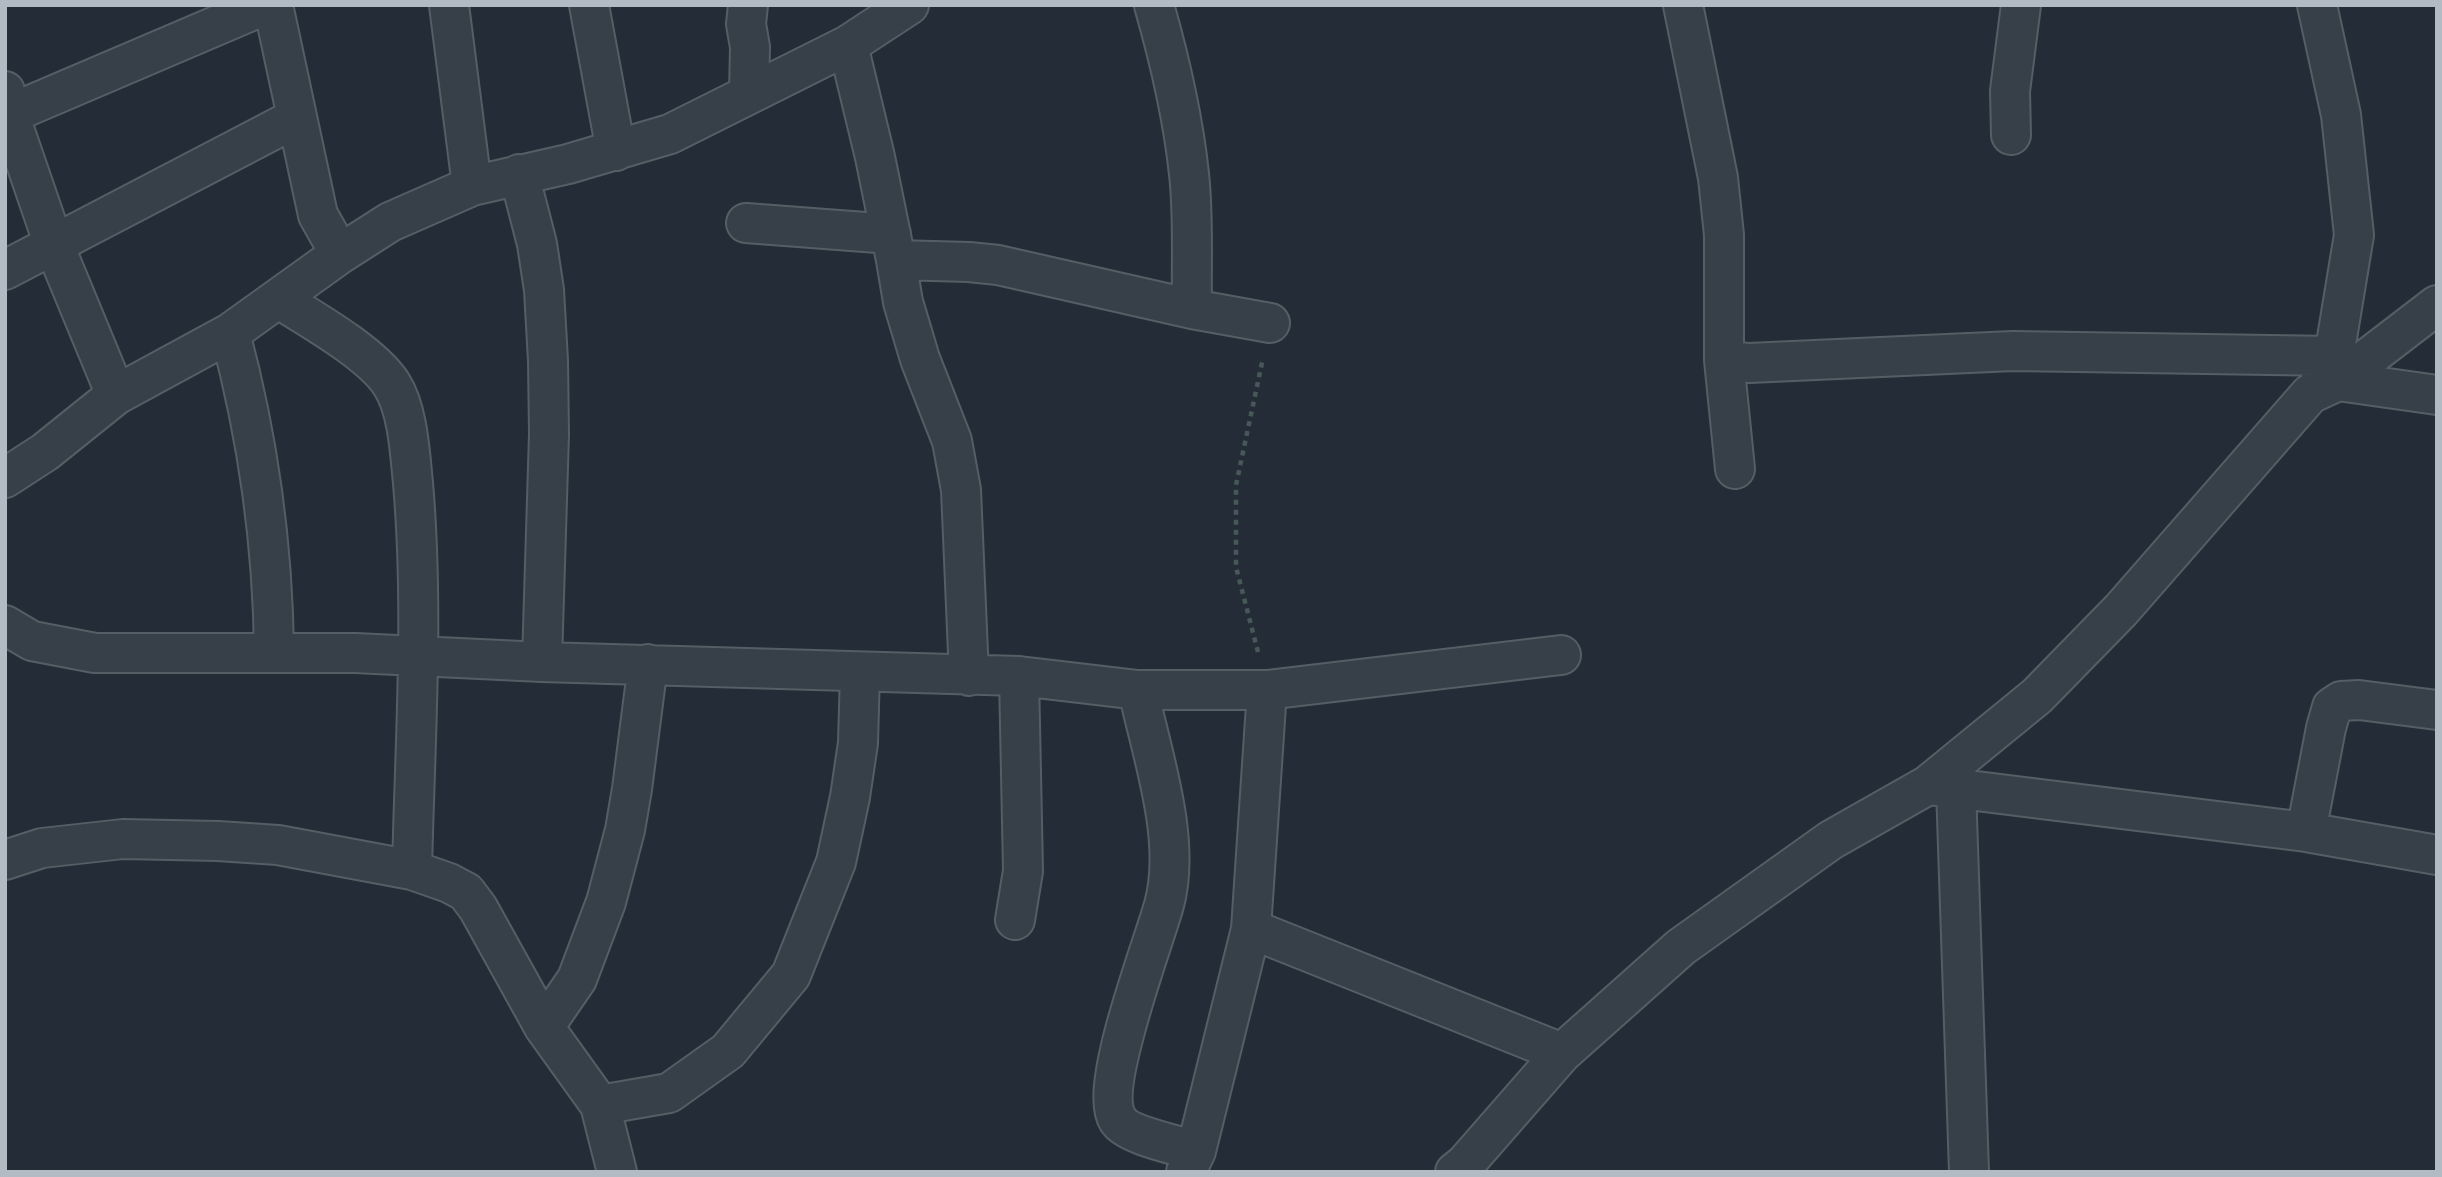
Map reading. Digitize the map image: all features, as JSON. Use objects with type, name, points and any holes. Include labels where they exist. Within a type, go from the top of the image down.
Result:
[{"type":"street","points":[[116,395],[54,245],[7,107],[265,5]]},
{"type":"street","points":[[273,5],[318,215],[340,254]]},
{"type":"street","points":[[449,5],[472,186]]},
{"type":"street","points":[[589,5],[616,151]]},
{"type":"street","points":[[748,5],[749,93]]},
{"type":"street","points":[[5,478],[45,452],[116,395],[230,333],[340,254],[390,222],[472,186],[616,151],[670,134],[848,46],[909,5]]},
{"type":"street","points":[[1154,5],[1168,54],[1190,177],[1192,309]]},
{"type":"street","points":[[1682,5],[1718,178],[1724,235],[1724,360],[1735,468]]},
{"type":"street","points":[[2011,135],[2010,91],[2021,5]]},
{"type":"street","points":[[2317,5],[2341,115],[2354,235],[2327,377]]},
{"type":"street","points":[[848,46],[904,302],[920,359],[952,441],[961,490],[969,676]]},
{"type":"street","points":[[5,270],[296,118]]},
{"type":"street","points":[[519,174],[537,244],[547,337],[549,434],[542,662]]},
{"type":"street","points":[[746,223],[998,265],[1192,309],[1270,323]]},
{"type":"street","points":[[279,299],[316,321],[383,371],[394,388],[409,442],[417,538],[412,870]]},
{"type":"street","points":[[1455,1172],[1562,1053],[1681,947],[1831,841],[1942,787],[2112,619],[2327,377],[2437,306]]},
{"type":"street","points":[[230,333],[245,389],[258,458],[268,544],[274,653]]},
{"type":"street","points":[[1724,360],[1749,363],[2013,351],[2327,377],[2437,395]]},
{"type":"street","points":[[5,625],[33,641],[95,653],[417,655],[542,662],[1019,676],[1138,690],[1267,690],[1561,655]]},
{"type":"street","points":[[544,1027],[576,979],[606,902],[625,830],[648,664]]},
{"type":"street","points":[[600,1105],[669,1093],[728,1051],[790,975],[836,862],[858,743],[860,672]]},
{"type":"street","points":[[1015,920],[1023,871],[1019,676]]},
{"type":"street","points":[[1138,690],[1169,831],[1170,871],[1165,902],[1117,1055],[1113,1109],[1118,1122],[1130,1130],[1191,1161],[1251,929],[1267,690]]},
{"type":"street","points":[[2306,832],[2332,707],[2341,701],[2359,700],[2437,710]]},
{"type":"street","points":[[1942,787],[2306,832],[2437,855]]},
{"type":"street","points":[[1942,787],[1969,1172]]},
{"type":"street","points":[[5,860],[42,848],[123,839],[218,841],[278,845],[412,870],[449,883],[466,892],[478,908],[544,1027],[600,1105],[617,1172]]},
{"type":"street","points":[[1251,929],[1562,1053]]},
{"type":"path","points":[[1267,690],[1236,567],[1236,485],[1270,323]]}]
